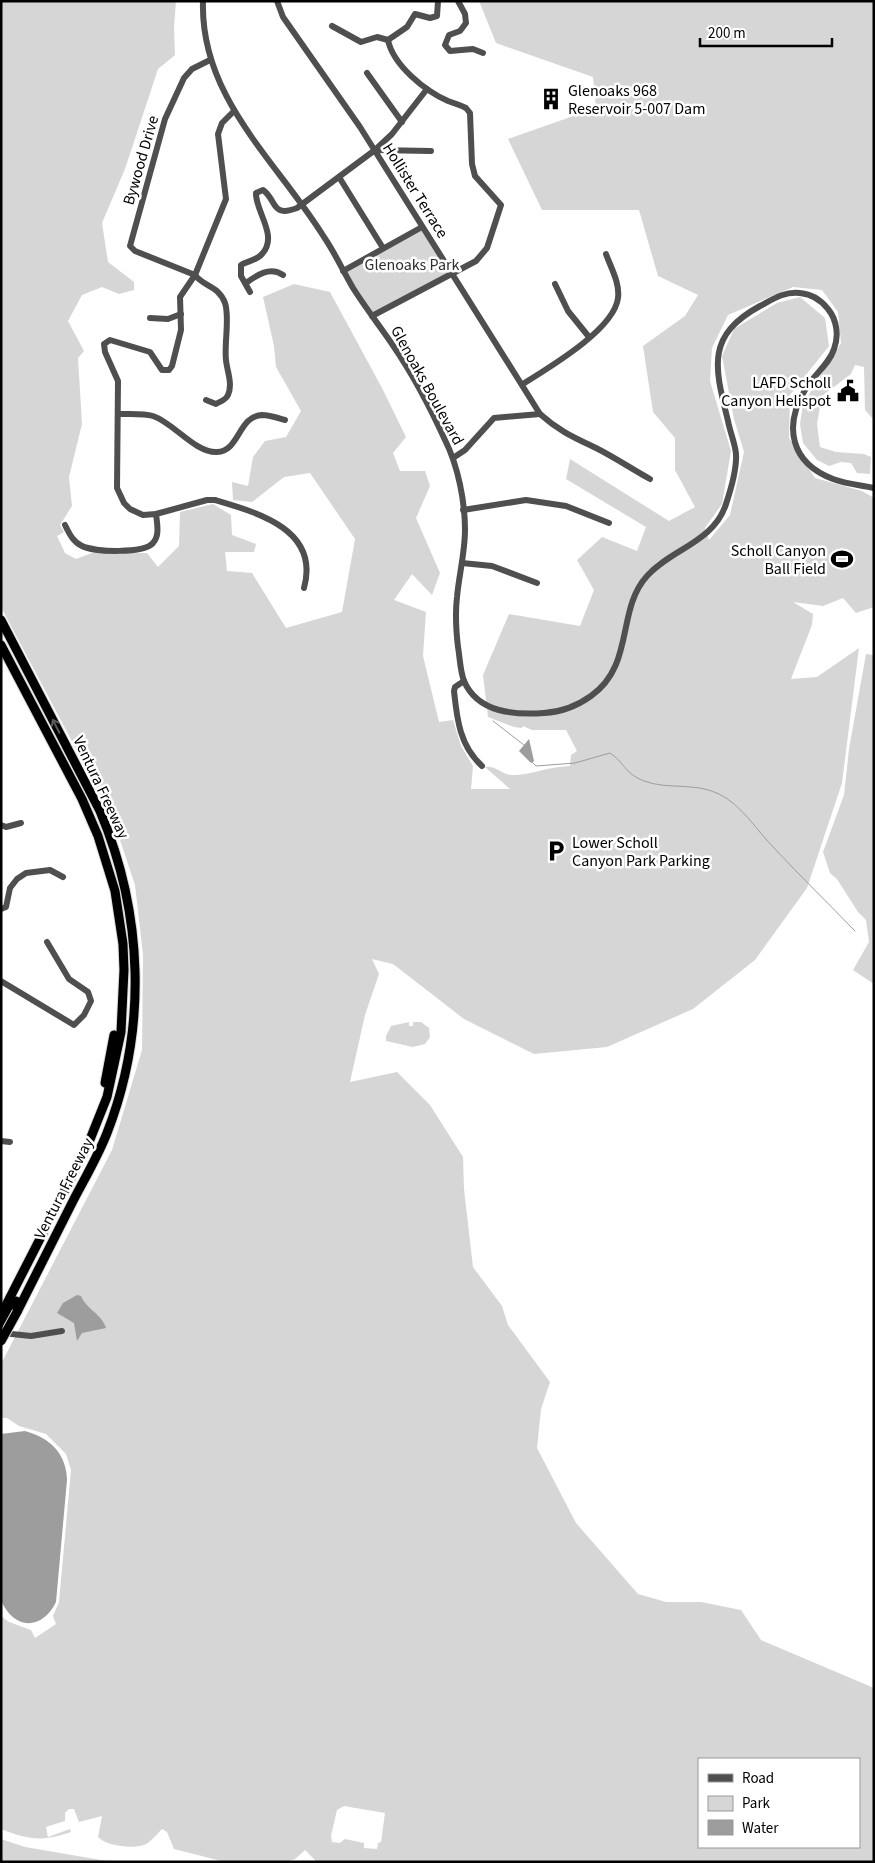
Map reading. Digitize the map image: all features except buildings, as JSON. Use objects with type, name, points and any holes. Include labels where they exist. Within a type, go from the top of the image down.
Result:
[{"type":"highway","name":"Ventura Freeway","points":[[1,620],[100,811],[112,841],[127,900],[134,948],[136,997],[129,1060],[106,1134],[14,1311],[1,1341]]},
{"type":"highway","points":[[1,630],[26,678],[36,689]]},
{"type":"highway","points":[[1,644],[78,792],[98,836],[115,891],[121,926],[124,970],[121,1032],[107,1098],[87,1147],[1,1315]]},
{"type":"highway","name":"Ventura Freeway","points":[[1,652],[85,817],[96,846],[112,903],[120,970],[116,1023],[111,1055],[103,1091],[90,1129],[1,1303]]},
{"type":"highway","points":[[1,1331],[14,1311]]},
{"type":"street","name":"Glenoaks Boulevard","points":[[204,1],[204,32],[210,60],[224,95],[324,236],[343,271],[407,369],[453,458],[463,510],[465,537],[455,620],[464,681]]},
{"type":"street","name":"Hollister Terrace","points":[[277,1],[283,17],[342,99],[540,414],[555,428],[568,436],[596,448],[650,479]]},
{"type":"street","points":[[332,26],[361,42],[377,37],[388,40],[407,27],[415,14],[430,18],[438,16],[438,1]]},
{"type":"street","points":[[458,1],[465,14],[466,23],[460,31],[449,35],[444,45],[450,50],[473,50],[483,53]]},
{"type":"street","points":[[372,316],[476,261],[487,248],[502,205],[475,176],[472,164],[470,114],[466,108],[427,89],[400,66],[394,58],[388,40]]},
{"type":"street","name":"Bywood Drive","points":[[195,275],[135,251],[131,249],[130,244],[165,119],[184,78],[192,69],[210,60]]},
{"type":"street","points":[[367,73],[402,122]]},
{"type":"street","points":[[250,292],[241,276],[242,265],[261,256],[268,242],[264,219],[256,193],[263,190],[275,207],[284,211],[297,208],[375,150],[402,122],[427,89]]},
{"type":"street","points":[[234,111],[222,123],[218,134],[226,199],[195,275],[180,297],[181,314],[178,344],[172,366],[169,370],[159,369],[150,352],[110,340],[104,345],[118,381],[119,414],[116,488],[130,510],[143,515],[156,514],[208,500],[215,500],[278,524],[296,538],[304,552],[307,566],[304,588]]},
{"type":"street","points":[[375,150],[431,151]]},
{"type":"street","points":[[339,177],[383,248]]},
{"type":"street","points":[[343,271],[422,227]]},
{"type":"street","points":[[522,384],[562,360],[590,337],[613,314],[618,299],[616,280],[606,254]]},
{"type":"street","points":[[246,283],[262,272],[273,271],[283,275]]},
{"type":"street","points":[[195,275],[199,280],[220,292],[226,304],[226,360],[229,394],[226,399],[216,404],[206,400]]},
{"type":"street","points":[[555,284],[568,311],[590,337]]},
{"type":"street","points":[[482,766],[470,755],[462,739],[454,691],[455,687],[464,681],[482,702],[496,710],[551,713],[577,705],[600,690],[608,681],[619,657],[639,588],[658,567],[701,538],[722,515],[734,474],[736,452],[720,382],[719,349],[732,325],[748,313],[776,298],[794,292],[817,298],[829,309],[835,324],[836,339],[832,354],[808,385],[794,412],[792,432],[798,452],[810,466],[827,477],[874,488]]},
{"type":"street","points":[[150,318],[168,319],[181,314]]},
{"type":"street","points":[[119,414],[155,416],[202,448],[215,452],[228,448],[243,425],[251,418],[262,415],[285,420]]},
{"type":"street","points":[[453,458],[465,450],[494,418],[540,414]]},
{"type":"street","points":[[463,510],[526,500],[566,506],[609,522]]},
{"type":"street","points":[[65,525],[81,546],[100,550],[139,550],[146,549],[155,542],[158,532],[156,514]]},
{"type":"street","points":[[462,562],[492,566],[537,582]]},
{"type":"street","points":[[1,825],[6,827],[21,823]]},
{"type":"street","points":[[1,909],[6,907],[10,888],[17,879],[26,873],[50,870],[63,877]]},
{"type":"street","points":[[1,981],[74,1025],[84,1015],[91,1002],[88,992],[69,979],[47,942]]},
{"type":"street","points":[[1,1141],[10,1142]]},
{"type":"street","points":[[1,1331],[31,1336],[62,1331]]},
{"type":"green space","points":[[1,1],[176,1],[174,27],[175,55],[158,69],[125,169],[102,223],[108,262],[134,282],[134,290],[119,294],[102,287],[82,295],[68,321],[84,351],[78,358],[82,424],[69,477],[72,506],[60,525],[64,532],[57,536],[65,553],[76,559],[92,553],[147,553],[158,567],[179,546],[180,512],[213,504],[231,515],[232,535],[256,544],[254,552],[225,552],[227,571],[252,573],[286,628],[342,612],[355,539],[310,473],[284,477],[252,502],[233,500],[232,482],[248,486],[253,457],[265,441],[286,437],[301,411],[276,367],[274,346],[263,297],[294,284],[330,292],[406,437],[393,453],[400,471],[425,471],[430,486],[416,518],[440,573],[432,595],[412,574],[394,600],[426,612],[423,656],[439,722],[453,720],[461,746],[473,766],[471,789],[510,789],[485,767],[492,767],[511,775],[525,774],[570,766],[571,755],[577,751],[566,730],[532,730],[523,726],[522,728],[514,727],[488,717],[483,675],[509,614],[580,626],[594,590],[577,560],[602,537],[637,551],[646,527],[566,479],[570,459],[669,521],[695,507],[675,470],[675,438],[653,412],[643,346],[685,316],[698,295],[658,276],[639,210],[542,210],[508,139],[596,108],[593,77],[496,43],[479,1],[874,1],[874,420],[865,410],[864,367],[855,365],[851,374],[822,396],[817,424],[820,447],[836,452],[864,454],[871,457],[870,474],[857,473],[851,463],[841,462],[829,466],[817,460],[803,443],[800,424],[803,404],[841,343],[838,312],[822,290],[793,287],[728,315],[712,348],[710,381],[731,451],[722,504],[705,528],[709,540],[730,515],[744,452],[734,419],[722,356],[734,329],[777,303],[800,297],[825,318],[829,346],[790,395],[789,438],[815,478],[862,491],[874,498],[874,607],[856,613],[843,598],[823,606],[793,602],[813,614],[812,625],[791,679],[817,677],[859,648],[842,783],[807,888],[755,960],[693,1009],[607,1047],[534,1054],[464,1019],[393,964],[372,959],[379,974],[365,1015],[350,1082],[397,1072],[430,1105],[463,1157],[464,1189],[473,1267],[502,1306],[508,1325],[550,1382],[541,1409],[537,1448],[576,1523],[638,1594],[666,1602],[701,1602],[741,1610],[761,1640],[874,1688],[874,1862],[317,1862],[305,1850],[295,1859],[285,1862],[225,1862],[174,1849],[167,1832],[162,1829],[144,1845],[126,1847],[107,1843],[98,1837],[102,1816],[79,1822],[74,1809],[69,1809],[65,1813],[65,1821],[46,1827],[48,1837],[70,1829],[71,1832],[61,1835],[52,1837],[36,1838],[20,1836],[1,1829],[1,1616],[9,1622],[31,1630],[35,1638],[56,1624],[53,1616],[59,1602],[71,1470],[66,1454],[46,1434],[19,1426],[7,1418],[1,1418],[1,1364],[112,1150],[142,1050],[143,955],[135,885],[113,819],[1,607]],"holes":[[[344,1806],[385,1813],[381,1842],[378,1843],[377,1849],[364,1848],[364,1843],[345,1839],[340,1843],[332,1842],[331,1836],[337,1810]]]},
{"type":"green space","name":"Glenoaks Park","points":[[422,227],[453,274],[372,316],[343,271]]},
{"type":"green space","points":[[866,654],[874,655],[874,984],[853,970],[869,942],[866,920],[858,912],[837,879],[830,873],[823,852],[844,795],[849,749]]},
{"type":"green space","points":[[409,1022],[409,1026],[413,1026],[413,1022],[421,1022],[429,1028],[430,1037],[425,1044],[413,1047],[386,1041],[386,1036],[391,1026]]},
{"type":"green space","points":[[1,1839],[25,1847],[113,1862],[1,1862]]},
{"type":"water","points":[[529,739],[534,761],[531,763],[519,751]]},
{"type":"water","points":[[77,1295],[81,1296],[86,1305],[101,1319],[106,1328],[82,1333],[77,1341],[74,1323],[57,1313],[63,1303]]},
{"type":"water","points":[[25,1431],[42,1438],[55,1448],[64,1462],[67,1480],[56,1602],[43,1618],[36,1622],[28,1623],[13,1617],[6,1610],[1,1600],[1,1434]]},
{"type":"waterway","points":[[493,721],[524,745]]},
{"type":"waterway","points":[[532,762],[536,766],[575,763],[610,753],[632,775],[644,781],[653,784],[701,788],[719,794],[742,811],[768,842],[855,931]]},
{"type":"place","name":"Glenoaks 968 Reservoir 5-007 Dam","points":[[551,99]]},
{"type":"place","name":"LAFD Scholl Canyon Helispot","points":[[848,391]]},
{"type":"place","name":"Scholl Canyon Ball Field","points":[[842,559]]},
{"type":"place","name":"Lower Scholl Canyon Park Parking","points":[[556,851]]}]
